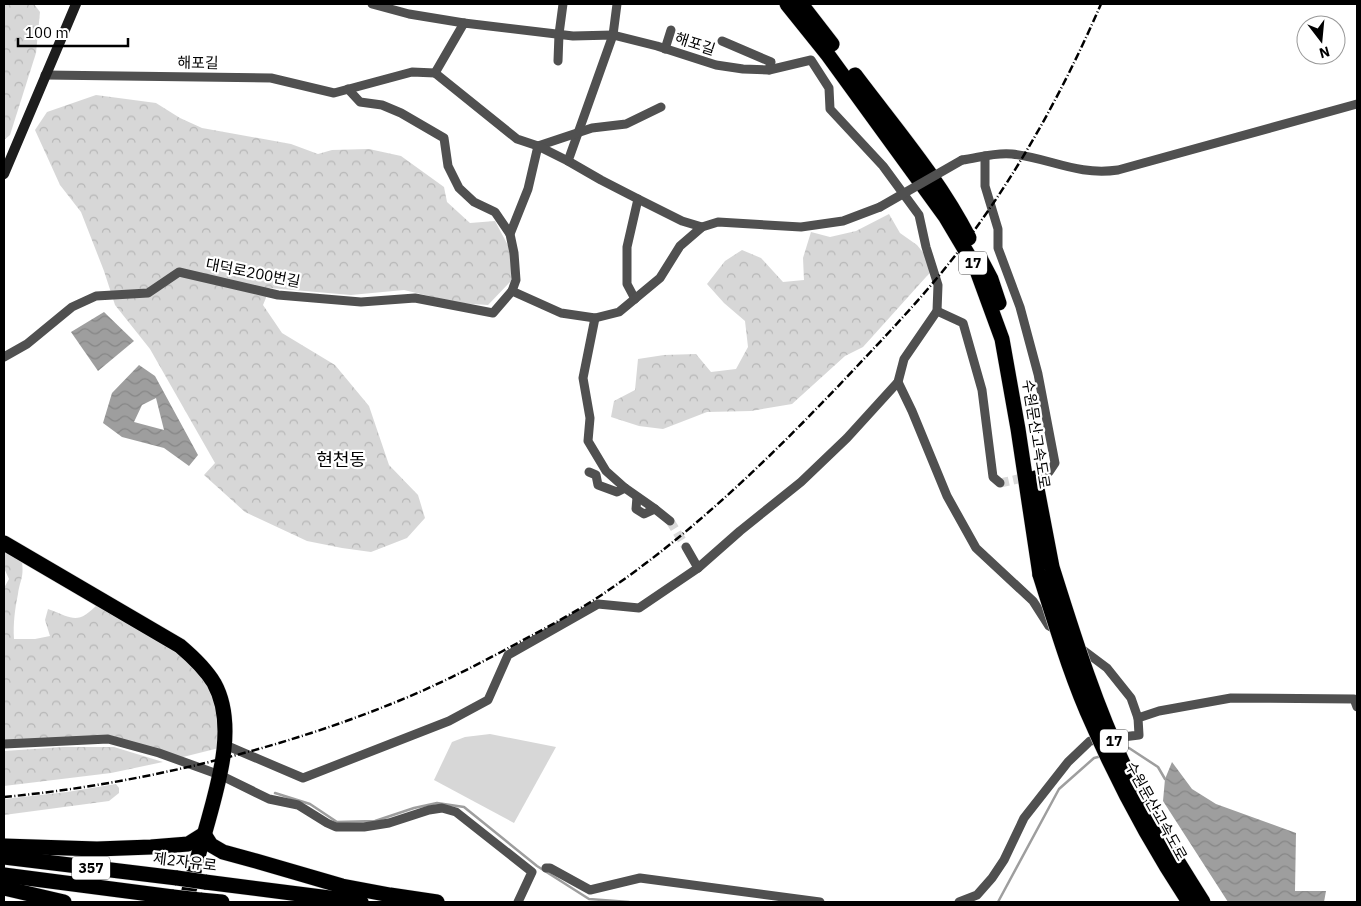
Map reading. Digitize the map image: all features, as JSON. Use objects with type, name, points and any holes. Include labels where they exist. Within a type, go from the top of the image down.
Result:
[{"type":"highway","name":"수원문산고속도로","points":[[787,4],[828,55],[945,216],[976,268],[1002,339],[1046,571],[1069,664],[1092,724],[1128,799],[1162,860],[1189,902]]},
{"type":"highway","name":"수원문산고속도로","points":[[801,4],[952,208],[991,279],[1010,336],[1046,571],[1103,718],[1125,767],[1172,853],[1203,902]]},
{"type":"highway","points":[[4,543],[180,646],[200,664],[214,684],[223,708],[224,730],[220,775],[186,899]]},
{"type":"highway","points":[[4,846],[152,847],[188,844],[204,834]]},
{"type":"highway","points":[[204,834],[211,845],[224,852],[256,862],[342,886],[437,902]]},
{"type":"highway","name":"제2자유로","points":[[4,857],[362,902]]},
{"type":"highway","name":"357","points":[[4,874],[186,899],[222,902]]},
{"type":"highway","points":[[4,888],[64,902]]},
{"type":"street","points":[[4,174],[76,4]]},
{"type":"street","name":"해포길","points":[[372,4],[409,14],[464,23],[573,36],[613,35],[665,48],[716,65],[743,69],[770,70],[811,60],[829,88],[830,108],[882,166],[919,214],[926,247],[938,285],[937,312]]},
{"type":"street","points":[[558,61],[563,4]]},
{"type":"street","points":[[568,160],[613,35],[617,4]]},
{"type":"street","points":[[464,23],[435,73],[517,139],[538,146],[568,160],[638,200],[682,221],[702,227]]},
{"type":"street","points":[[665,48],[671,30]]},
{"type":"street","name":"해포길","points":[[722,41],[770,62],[770,70]]},
{"type":"street","name":"해포길","points":[[45,75],[271,78],[334,93],[412,72],[435,73]]},
{"type":"street","points":[[348,90],[360,102],[382,104],[444,138],[448,166],[459,188],[474,202],[495,212],[510,234],[514,253],[516,280],[512,291],[561,313],[595,318],[619,312],[660,278],[680,246],[702,227],[718,222],[801,227],[843,221],[880,207],[962,160],[1012,154],[1072,169],[1102,172],[1118,170],[1357,104]]},
{"type":"street","points":[[538,146],[592,128],[626,124],[661,107]]},
{"type":"street","points":[[510,234],[528,189],[538,146]]},
{"type":"street","points":[[985,156],[986,186],[998,229],[998,248],[1020,307],[1038,374],[1055,463],[1049,472]]},
{"type":"street","points":[[635,299],[627,284],[627,247],[638,200]]},
{"type":"street","name":"대덕로200번길","points":[[4,357],[27,344],[72,307],[96,296],[148,293],[179,272],[278,295],[362,302],[416,298],[493,313],[512,291]]},
{"type":"street","points":[[223,744],[304,778],[449,721],[488,700],[508,655],[598,604],[639,608],[698,568],[808,476],[847,438],[898,382],[904,359],[937,312],[963,323],[982,390],[993,477],[1000,483]]},
{"type":"street","points":[[595,318],[583,378],[590,418],[588,441],[606,471],[625,488],[655,508],[670,521]]},
{"type":"street","points":[[898,382],[947,496],[976,548],[1033,601],[1050,626],[1107,668],[1131,698],[1138,718],[1138,735],[1090,741],[1068,762],[1024,818],[1004,860],[992,878],[977,895],[959,902]]},
{"type":"street","points":[[588,472],[596,475],[598,484],[617,492],[625,488]]},
{"type":"street","points":[[686,548],[698,568]]},
{"type":"street","points":[[1138,718],[1159,711],[1231,698],[1356,701]]},
{"type":"street","points":[[4,744],[108,739],[159,753],[220,775],[269,799],[298,805],[336,827],[364,827],[389,823],[429,810],[442,808],[456,812],[532,872],[518,902]]},
{"type":"street","points":[[546,868],[550,868],[590,890],[640,878],[820,902]]},
{"type":"green space","points":[[4,4],[34,4],[40,12],[36,53],[10,135],[4,140]]},
{"type":"green space","points":[[96,95],[156,103],[180,118],[202,128],[291,144],[318,154],[332,150],[369,149],[401,156],[444,187],[447,202],[470,223],[495,221],[512,253],[511,281],[488,305],[458,303],[404,290],[351,295],[270,288],[263,305],[282,333],[335,365],[369,406],[389,465],[418,495],[425,518],[407,538],[371,552],[307,541],[245,512],[204,475],[215,463],[150,349],[115,305],[81,212],[60,185],[35,130],[47,112]]},
{"type":"green space","points":[[889,214],[900,233],[917,245],[935,267],[863,347],[845,356],[792,404],[751,411],[707,412],[663,429],[639,426],[611,417],[614,401],[635,390],[638,359],[664,355],[696,354],[711,372],[736,369],[748,347],[745,321],[724,303],[707,284],[725,261],[742,250],[761,258],[783,282],[804,280],[803,258],[811,232],[830,237],[856,231]]},
{"type":"green space","points":[[4,550],[22,562],[22,575],[14,616],[14,639],[35,639],[50,636],[45,620],[48,609],[75,618],[86,615],[99,603],[165,643],[201,672],[220,711],[219,748],[171,760],[111,741],[4,740],[4,588],[9,579],[4,568]]},
{"type":"green space","points":[[490,734],[556,747],[514,823],[434,780],[452,742],[465,737]]},
{"type":"green space","points":[[63,747],[114,747],[163,762],[111,773],[4,786],[4,751]]},
{"type":"green space","points":[[116,784],[119,788],[119,793],[109,801],[4,815],[4,799]]},
{"type":"water","points":[[104,312],[134,341],[98,371],[71,332]]},
{"type":"water","points":[[139,365],[155,376],[198,455],[189,466],[164,448],[122,437],[103,423],[112,393]],"holes":[[[156,398],[164,430],[134,422],[142,405]]]},
{"type":"water","points":[[1172,762],[1192,789],[1216,804],[1296,833],[1295,891],[1326,891],[1324,902],[1228,902],[1163,801],[1165,779]]},
{"type":"waterway","points":[[1122,750],[1129,748],[1158,767],[1165,779]]},
{"type":"waterway","points":[[998,902],[1059,789],[1094,758],[1102,756]]},
{"type":"waterway","points":[[275,793],[310,804],[337,822],[375,821],[414,808],[437,803],[464,807],[537,866],[589,899],[629,902]]},
{"type":"tunnel","points":[[1000,483],[1049,472]]},
{"type":"tunnel","points":[[670,521],[686,547]]},
{"type":"railway","points":[[4,797],[102,784],[201,764],[298,737],[345,721],[447,680],[576,611],[634,572],[698,521],[788,438],[903,317],[937,278],[985,215],[1029,147],[1049,112],[1101,4]]},
{"type":"district","name":"현천동","points":[[341,460]]}]
